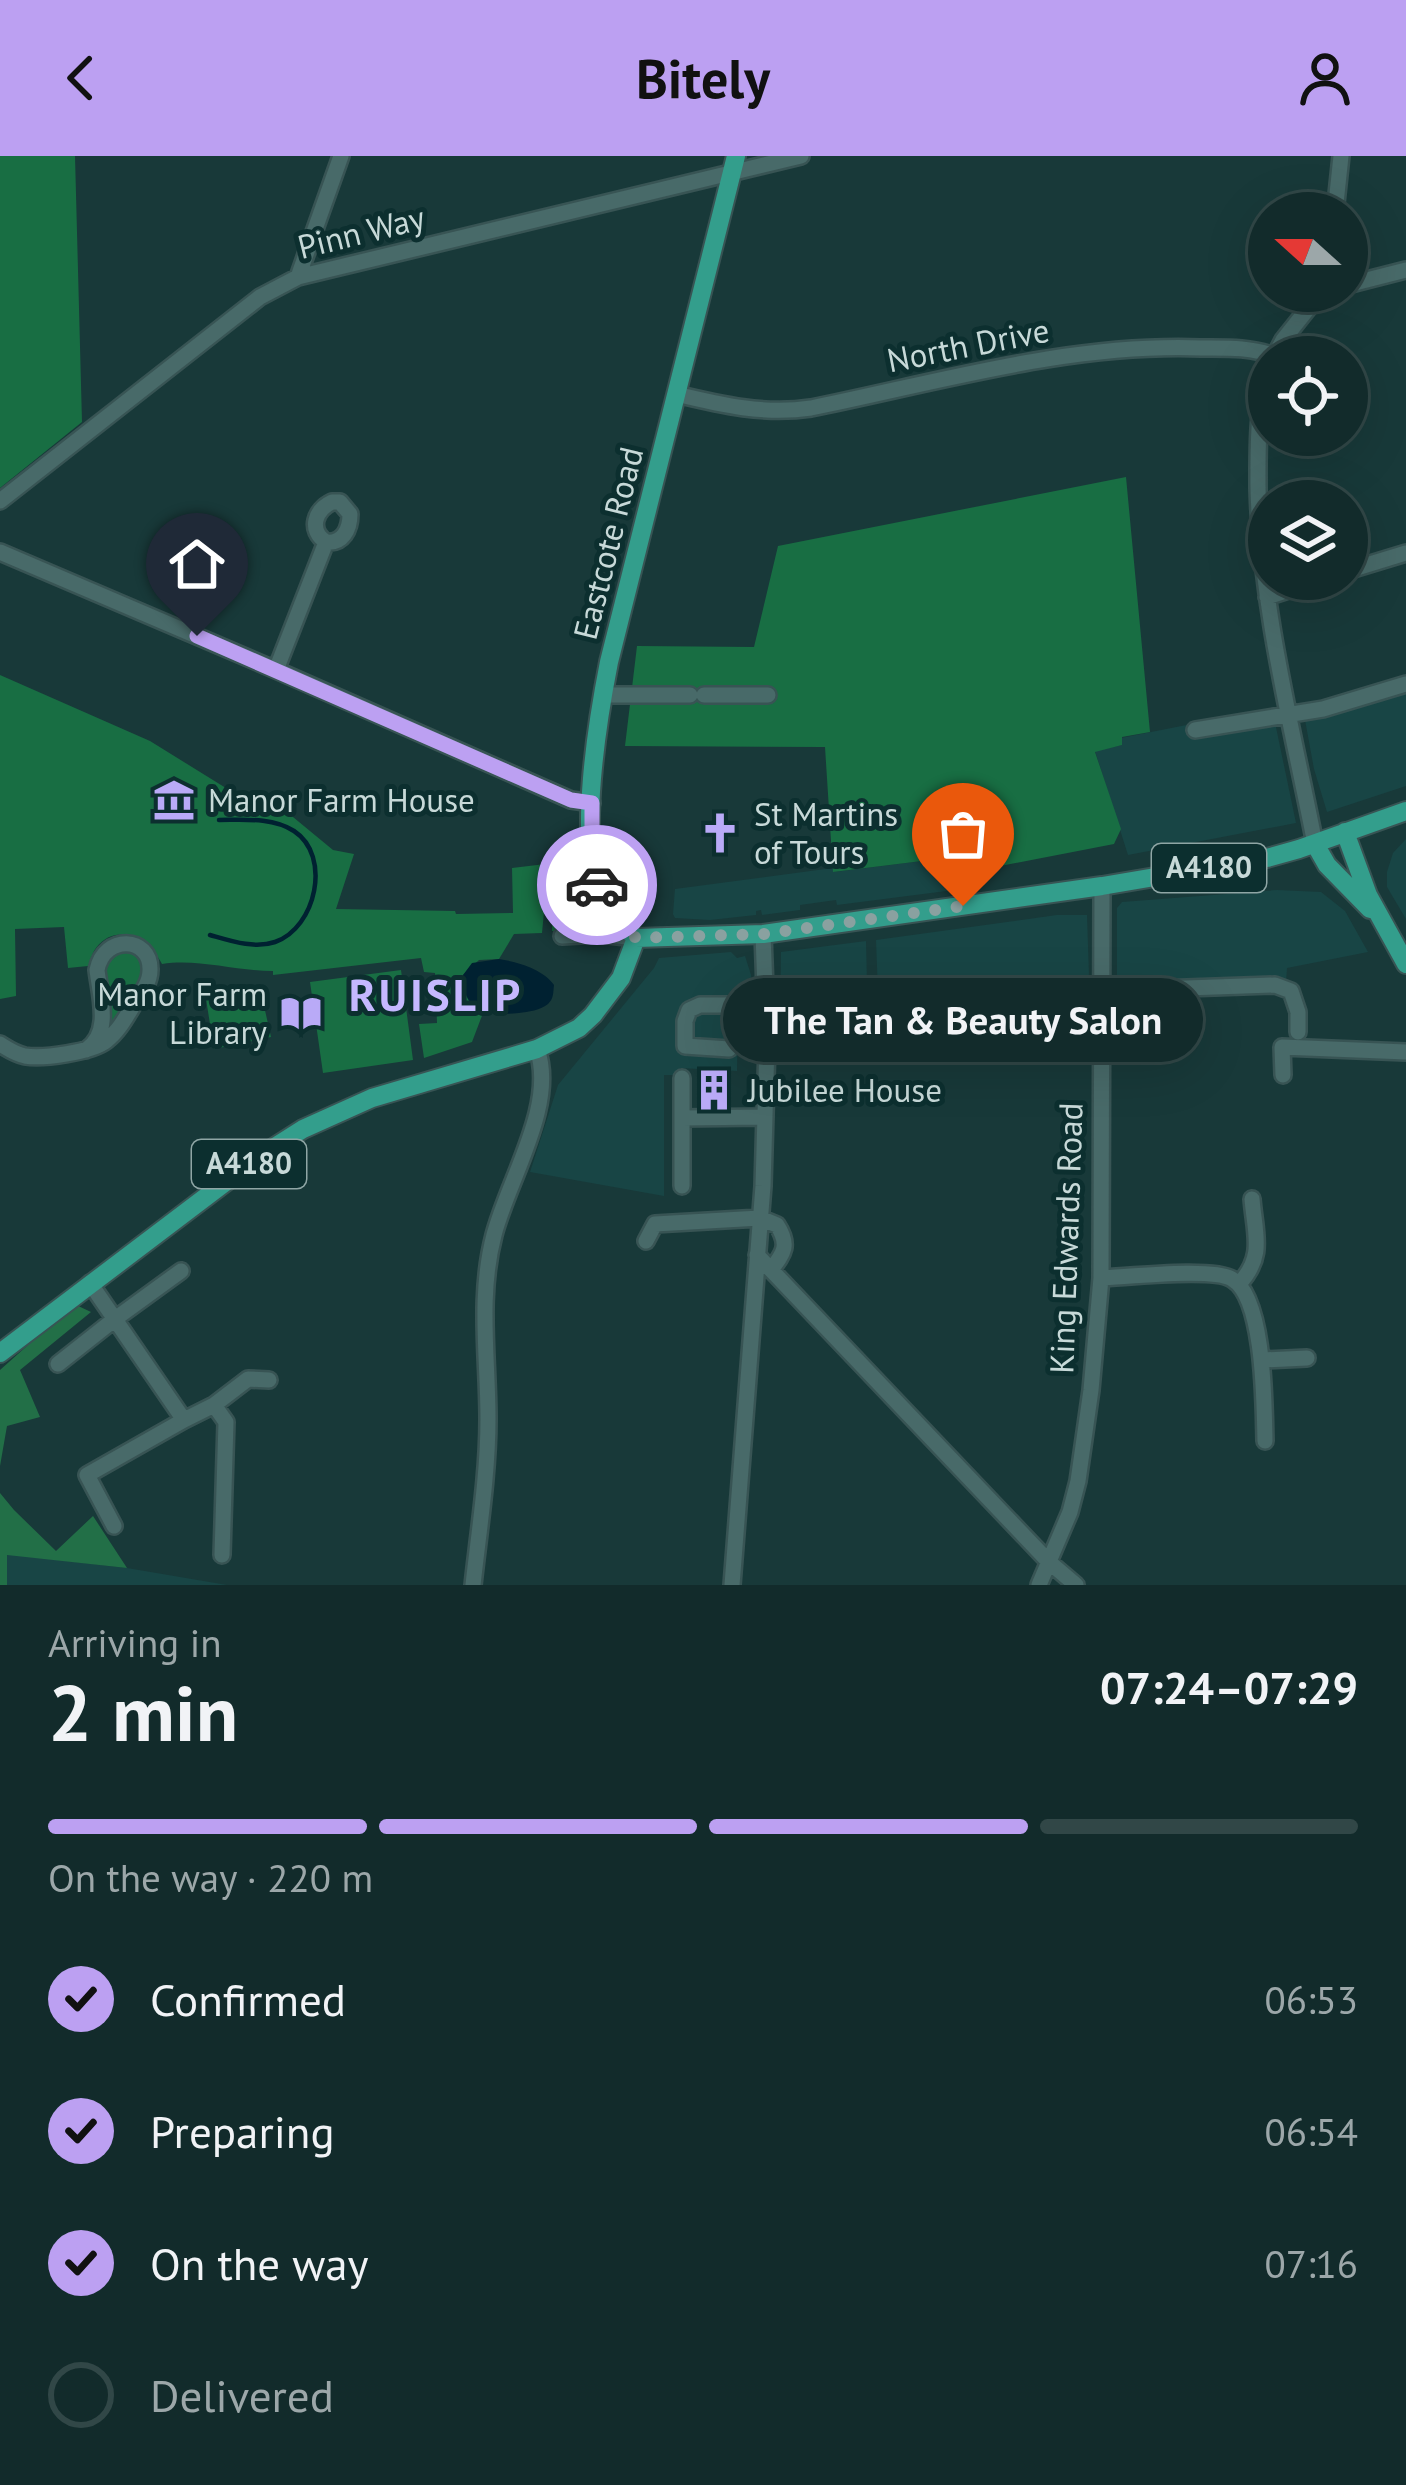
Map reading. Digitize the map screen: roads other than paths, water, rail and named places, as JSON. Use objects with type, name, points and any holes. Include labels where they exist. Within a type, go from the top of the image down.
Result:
[{"type":"main road","name":"Eastcote Road","points":[[636,938],[607,905],[595,878],[592,803],[602,695],[734,165]]},
{"type":"main road","name":"A4180","points":[[0,1353],[256,1159],[303,1129],[372,1098],[537,1049],[579,1028],[620,978],[636,938],[764,934],[1102,886],[1267,858],[1406,811]]},
{"type":"main road","points":[[1345,832],[1355,867],[1406,964]]},
{"type":"main road","points":[[1315,844],[1328,865],[1382,922]]},
{"type":"street","points":[[298,277],[341,156]]},
{"type":"street","name":"Pinn Way","points":[[0,501],[260,297],[298,277],[734,165],[801,156]]},
{"type":"street","points":[[1337,192],[1341,156]]},
{"type":"street","points":[[1368,280],[1406,270]]},
{"type":"street","points":[[1286,336],[1305,312]]},
{"type":"street","name":"North Drive","points":[[676,394],[781,412],[1065,356],[1121,349],[1248,350]]},
{"type":"street","points":[[276,670],[326,542]]},
{"type":"street","points":[[0,553],[571,800],[592,803]]},
{"type":"street","points":[[1368,565],[1406,553]]},
{"type":"street","points":[[1268,600],[1315,844]]},
{"type":"street","points":[[1195,730],[1338,705],[1406,684]]},
{"type":"street","points":[[602,695],[768,694]]},
{"type":"street","name":"King Edwards Road","points":[[1039,1585],[1070,1511],[1084,1451],[1101,1278],[1102,886]]},
{"type":"street","points":[[732,1585],[765,1117],[764,934]]},
{"type":"street","points":[[562,935],[636,938]]},
{"type":"street","points":[[0,1044],[33,1057],[86,1050],[102,1044],[114,1034],[149,979],[146,955],[133,945],[109,948],[99,961],[102,1031],[86,1050]]},
{"type":"street","points":[[1101,991],[1276,985],[1291,991],[1298,1032]]},
{"type":"street","points":[[728,1048],[685,1046],[689,1010],[700,1005],[766,1005]]},
{"type":"street","points":[[1283,1075],[1282,1048],[1406,1052]]},
{"type":"street","points":[[473,1585],[488,1436],[483,1316],[487,1275],[493,1237],[542,1090],[543,1066],[537,1049]]},
{"type":"street","points":[[682,1078],[682,1186]]},
{"type":"street","points":[[682,1118],[765,1117]]},
{"type":"street","points":[[1239,1284],[1251,1271],[1257,1252],[1252,1199]]},
{"type":"street","points":[[646,1241],[656,1224],[760,1218],[777,1225],[785,1247],[771,1270]]},
{"type":"street","points":[[757,1255],[1076,1585]]},
{"type":"street","points":[[58,1364],[181,1271]]},
{"type":"street","points":[[1101,1278],[1212,1274],[1239,1284],[1263,1360],[1265,1442]]},
{"type":"street","points":[[90,1283],[184,1420]]},
{"type":"street","points":[[1263,1360],[1306,1358]]},
{"type":"street","points":[[114,1526],[87,1475],[214,1405],[248,1379],[269,1380]]},
{"type":"street","points":[[214,1405],[226,1422],[222,1555]]},
{"type":"waterway","points":[[210,935],[259,945],[275,942],[301,922],[314,891],[313,857],[294,831],[267,821],[219,820]]},
{"type":"place","name":"Manor Farm House","points":[[174,800]]},
{"type":"place","name":"St Martins of Tours","points":[[720,833]]},
{"type":"place","name":"The Tan & Beauty Salon","points":[[963,906]]},
{"type":"place","name":"Manor Farm Library","points":[[301,1013]]},
{"type":"place","name":"Jubilee House","points":[[714,1090]]},
{"type":"district","name":"RUISLIP","points":[[436,995]]}]
